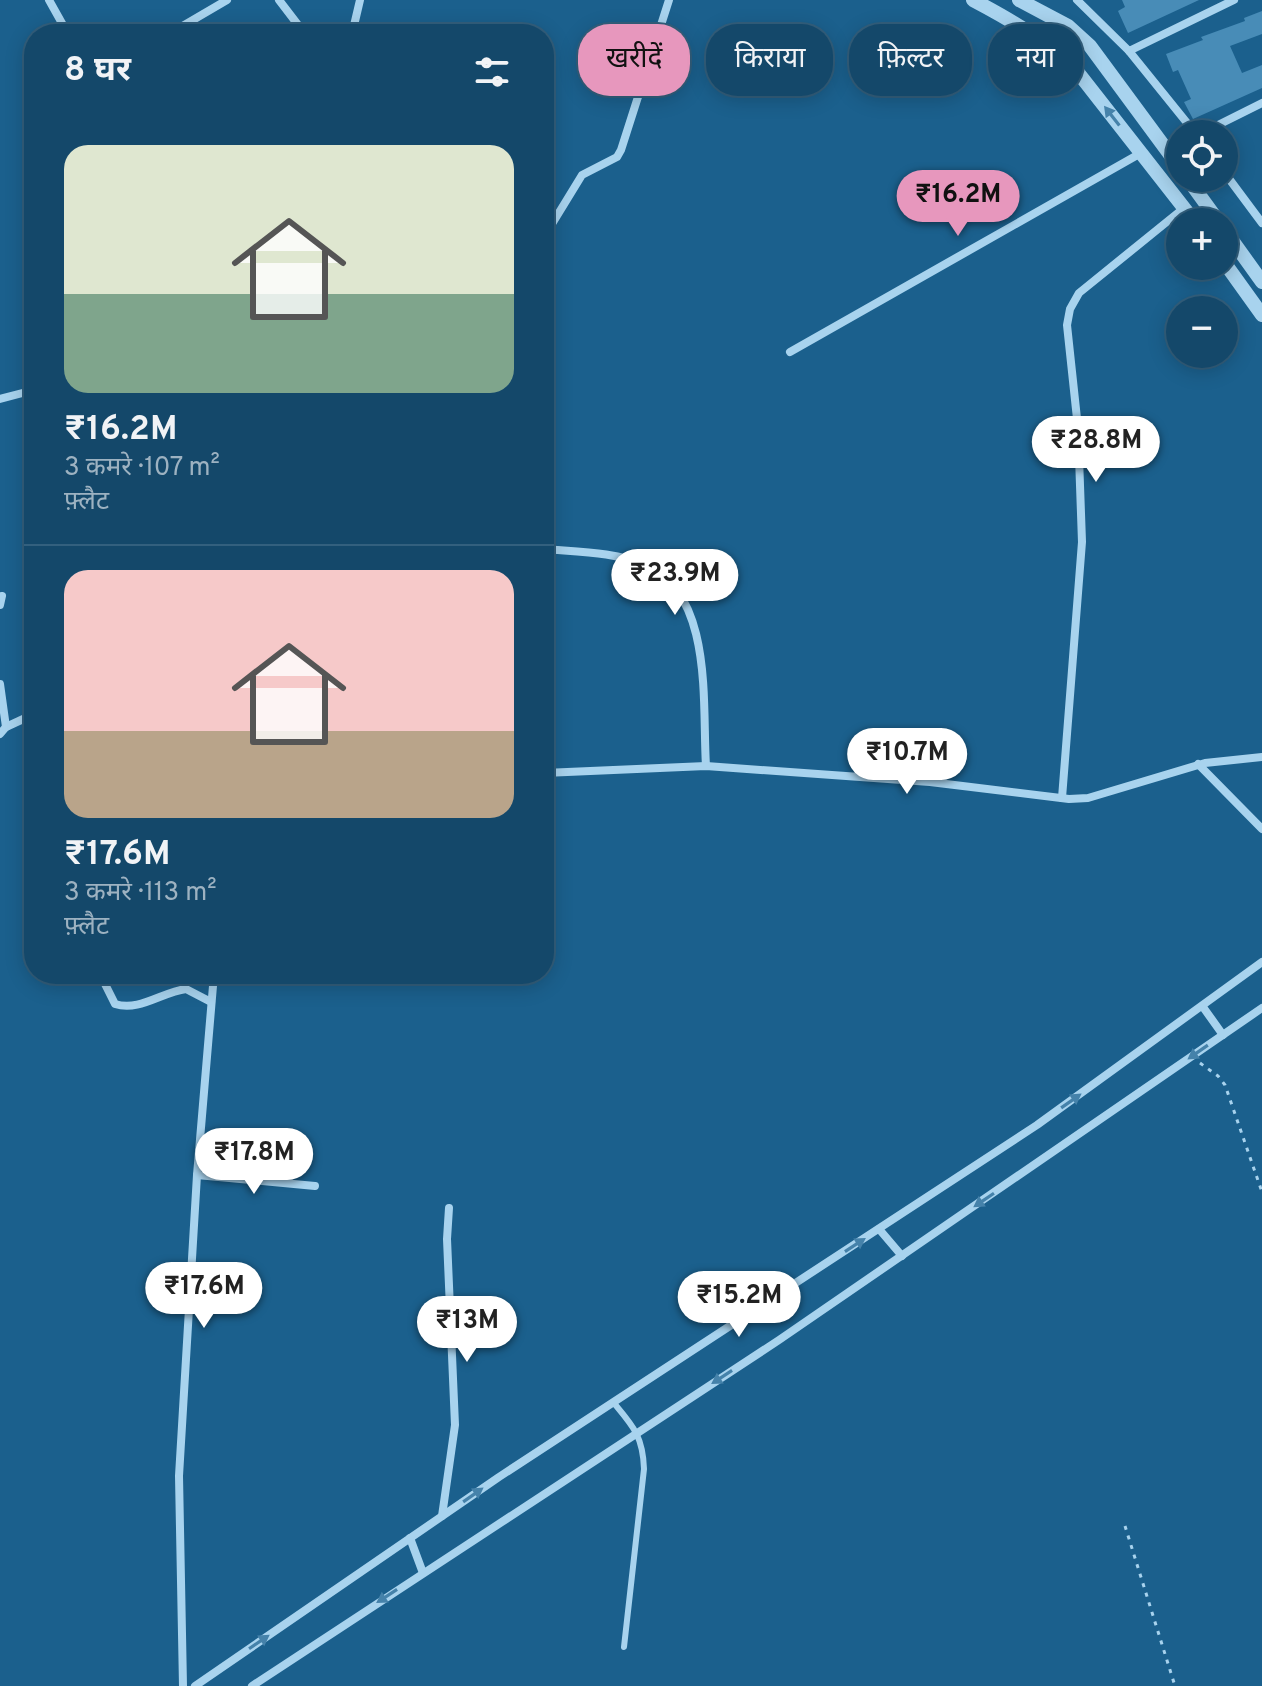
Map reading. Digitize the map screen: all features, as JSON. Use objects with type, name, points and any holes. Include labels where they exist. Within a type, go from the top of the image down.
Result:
[{"type":"street","points":[[49,0],[62,24]]},
{"type":"street","points":[[188,24],[227,0]]},
{"type":"street","points":[[279,0],[297,24]]},
{"type":"street","points":[[354,24],[360,0]]},
{"type":"street","points":[[554,221],[582,175],[590,168],[609,162],[621,150],[669,0]]},
{"type":"street","points":[[973,0],[1025,28],[1076,70],[1184,208]]},
{"type":"street","points":[[1019,0],[1068,26],[1090,46],[1166,149]]},
{"type":"street","points":[[1077,0],[1129,51],[1186,120]]},
{"type":"street","points":[[1129,51],[1234,0]]},
{"type":"street","points":[[1227,120],[1262,103]]},
{"type":"street","points":[[790,352],[1141,153]]},
{"type":"street","points":[[1238,191],[1262,223]]},
{"type":"street","points":[[1062,798],[1082,542],[1078,428],[1067,325],[1070,309],[1079,293],[1166,223]]},
{"type":"street","points":[[1238,249],[1262,282]]},
{"type":"street","points":[[1237,280],[1262,315]]},
{"type":"street","points":[[0,399],[24,393]]},
{"type":"street","points":[[554,550],[596,554],[647,566],[660,573],[682,597],[698,634],[706,766]]},
{"type":"street","points":[[0,684],[3,731],[24,719]]},
{"type":"street","points":[[554,773],[706,766],[930,782],[1062,798],[1088,798],[1198,764],[1262,757]]},
{"type":"street","points":[[1198,764],[1262,829]]},
{"type":"street","points":[[195,1686],[613,1402],[1037,1125],[1262,962]]},
{"type":"street","points":[[105,984],[115,1004],[124,1007],[186,989],[211,1002]]},
{"type":"street","points":[[183,1686],[179,1476],[197,1175],[213,984]]},
{"type":"street","points":[[1203,1007],[1223,1035]]},
{"type":"street","points":[[252,1686],[902,1256],[1262,1008]]},
{"type":"street","points":[[197,1175],[315,1186]]},
{"type":"street","points":[[442,1516],[455,1425],[447,1239],[449,1208]]},
{"type":"street","points":[[879,1229],[902,1256]]},
{"type":"street","points":[[410,1538],[423,1573]]},
{"type":"lane","points":[[613,1402],[638,1432],[644,1469],[624,1647]]},
{"type":"path","points":[[1190,1058],[1218,1076],[1225,1085],[1262,1192]]},
{"type":"path","points":[[1125,1526],[1175,1686]]},
{"type":"building","points":[[1122,0],[1199,0],[1128,33],[1118,11],[1125,7]]},
{"type":"building","points":[[1262,11],[1262,34],[1230,46],[1242,73],[1262,65],[1262,88],[1193,119],[1184,102],[1191,99],[1178,70],[1173,72],[1166,54]]}]
